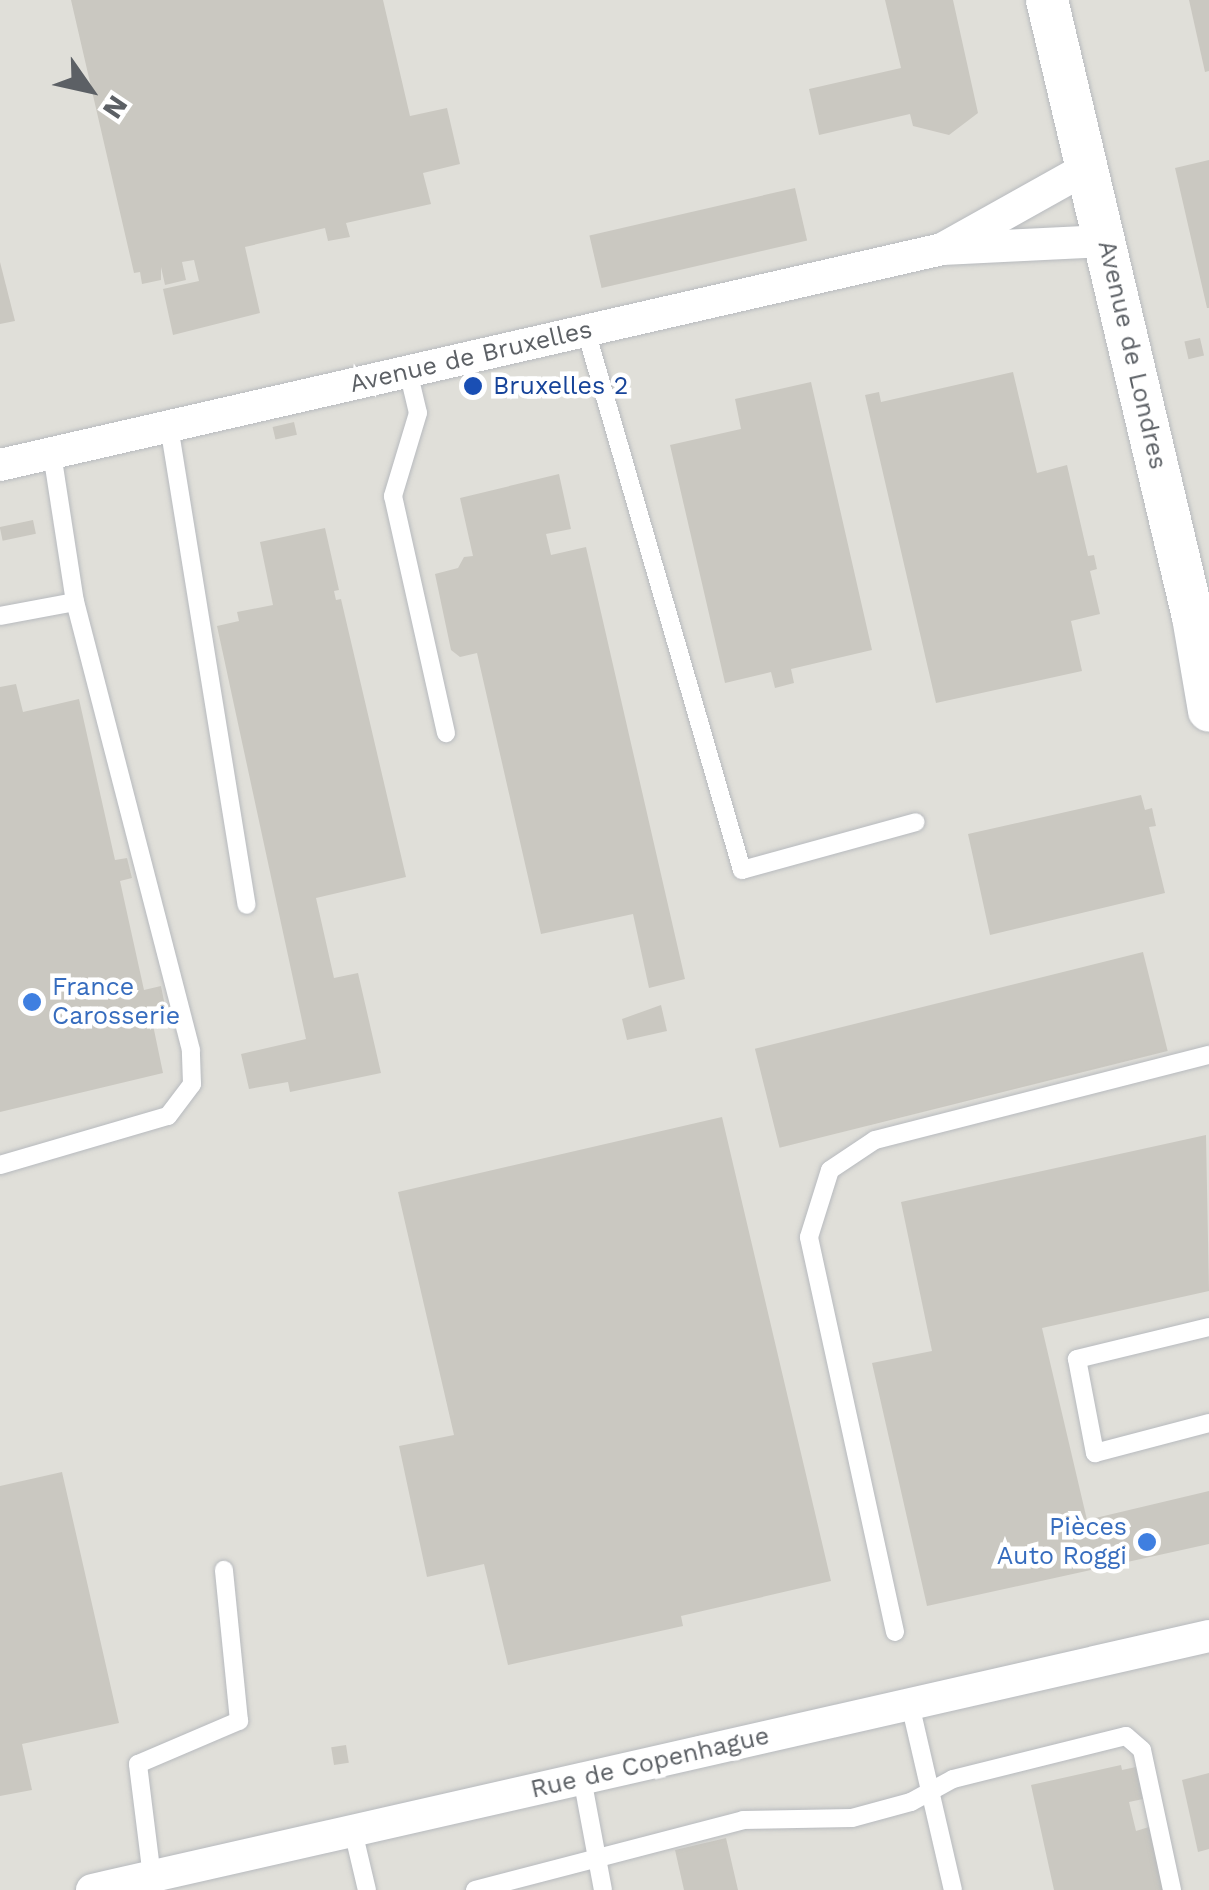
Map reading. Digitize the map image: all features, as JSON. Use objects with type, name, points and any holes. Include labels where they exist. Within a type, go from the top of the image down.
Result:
[{"type":"street","name":"Avenue de Londres","points":[[1047,0],[1204,652],[1209,711]]},
{"type":"street","name":"Avenue de Bruxelles","points":[[942,249],[1087,168]]},
{"type":"street","name":"Avenue de Bruxelles","points":[[0,465],[942,249],[1105,242]]},
{"type":"street","name":"Rue de Copenhague","points":[[107,1888],[1209,1636]]},
{"type":"lane","points":[[586,331],[742,870],[916,822]]},
{"type":"lane","points":[[408,371],[418,413],[392,496],[446,734]]},
{"type":"lane","points":[[168,426],[247,905]]},
{"type":"lane","points":[[0,1165],[168,1116],[192,1084],[191,1050],[75,602],[52,453]]},
{"type":"lane","points":[[0,616],[75,602]]},
{"type":"lane","points":[[895,1632],[808,1238],[830,1170],[874,1140],[1209,1055]]},
{"type":"lane","points":[[1209,1327],[1076,1359],[1096,1453],[1209,1422]]},
{"type":"lane","points":[[152,1877],[138,1764],[239,1721],[224,1570]]},
{"type":"lane","points":[[910,1704],[953,1890]]},
{"type":"lane","points":[[475,1890],[743,1820],[852,1818],[911,1802],[952,1779],[1126,1736],[1142,1750],[1172,1890]]},
{"type":"lane","points":[[582,1778],[603,1890]]},
{"type":"lane","points":[[353,1831],[368,1890]]},
{"type":"shaded area","points":[[0,0],[1209,0],[1209,1890],[0,1890]]},
{"type":"building","points":[[71,0],[383,0],[410,116],[447,108],[460,164],[423,173],[431,204],[346,223],[350,237],[328,241],[325,228],[245,247],[260,313],[173,335],[163,289],[199,281],[194,260],[182,262],[186,280],[165,285],[161,267],[161,280],[142,284],[140,272],[134,273]]},
{"type":"building","points":[[885,0],[953,0],[978,113],[949,135],[913,126],[910,114],[819,135],[809,89],[901,68]]},
{"type":"building","points":[[1189,0],[1209,0],[1209,71],[1205,72]]},
{"type":"building","points":[[1209,160],[1209,308],[1207,308],[1175,168]]},
{"type":"building","points":[[795,188],[807,241],[602,288],[589,235]]},
{"type":"building","points":[[0,262],[15,321],[0,324]]},
{"type":"building","points":[[1200,338],[1204,356],[1188,359],[1184,342]]},
{"type":"building","points":[[1013,372],[1037,473],[1067,465],[1088,556],[1094,555],[1097,569],[1090,571],[1100,614],[1071,621],[1082,671],[936,703],[865,395],[879,392],[881,402]]},
{"type":"building","points":[[811,382],[872,650],[791,669],[794,683],[775,688],[771,672],[725,683],[670,445],[741,429],[735,399]]},
{"type":"building","points":[[294,422],[297,435],[275,440],[273,427]]},
{"type":"building","points":[[559,474],[571,529],[546,534],[551,555],[586,547],[685,979],[649,988],[633,914],[541,934],[477,653],[460,657],[451,650],[435,574],[458,568],[464,557],[473,556],[460,498]]},
{"type":"building","points":[[33,520],[36,534],[3,541],[0,527]]},
{"type":"building","points":[[325,528],[339,590],[334,591],[336,600],[341,599],[406,877],[316,898],[334,978],[358,973],[381,1073],[290,1092],[288,1082],[249,1089],[241,1054],[306,1039],[217,626],[239,621],[237,612],[273,605],[260,542]]},
{"type":"building","points":[[16,684],[23,712],[79,699],[115,860],[127,858],[132,878],[120,881],[144,990],[161,986],[168,1021],[153,1025],[163,1073],[0,1112],[0,687]]},
{"type":"building","points":[[1141,795],[1145,810],[1152,808],[1156,826],[1149,827],[1165,893],[990,935],[968,834]]},
{"type":"building","points":[[1143,952],[1168,1051],[780,1148],[755,1049]]},
{"type":"building","points":[[661,1005],[667,1031],[627,1040],[622,1019]]},
{"type":"building","points":[[722,1117],[831,1581],[681,1616],[683,1626],[508,1665],[484,1564],[427,1577],[399,1446],[454,1435],[398,1192]]},
{"type":"building","points":[[1206,1135],[1209,1291],[1042,1328],[1087,1520],[1209,1491],[1209,1544],[927,1606],[872,1363],[932,1351],[901,1202]]},
{"type":"building","points":[[62,1472],[119,1723],[22,1744],[32,1790],[0,1796],[0,1486]]},
{"type":"building","points":[[346,1745],[349,1763],[334,1765],[331,1747]]},
{"type":"building","points":[[1121,1765],[1122,1770],[1136,1767],[1143,1799],[1129,1802],[1136,1831],[1149,1827],[1164,1890],[1054,1890],[1031,1785]]},
{"type":"building","points":[[1209,1773],[1209,1849],[1198,1852],[1182,1780]]},
{"type":"building","points":[[726,1838],[738,1890],[684,1890],[675,1850]]},
{"type":"place","name":"Bruxelles 2","points":[[473,386]]},
{"type":"place","name":"France Carosserie","points":[[32,1002]]},
{"type":"place","name":"Pièces Auto Roggi","points":[[1147,1542]]}]
